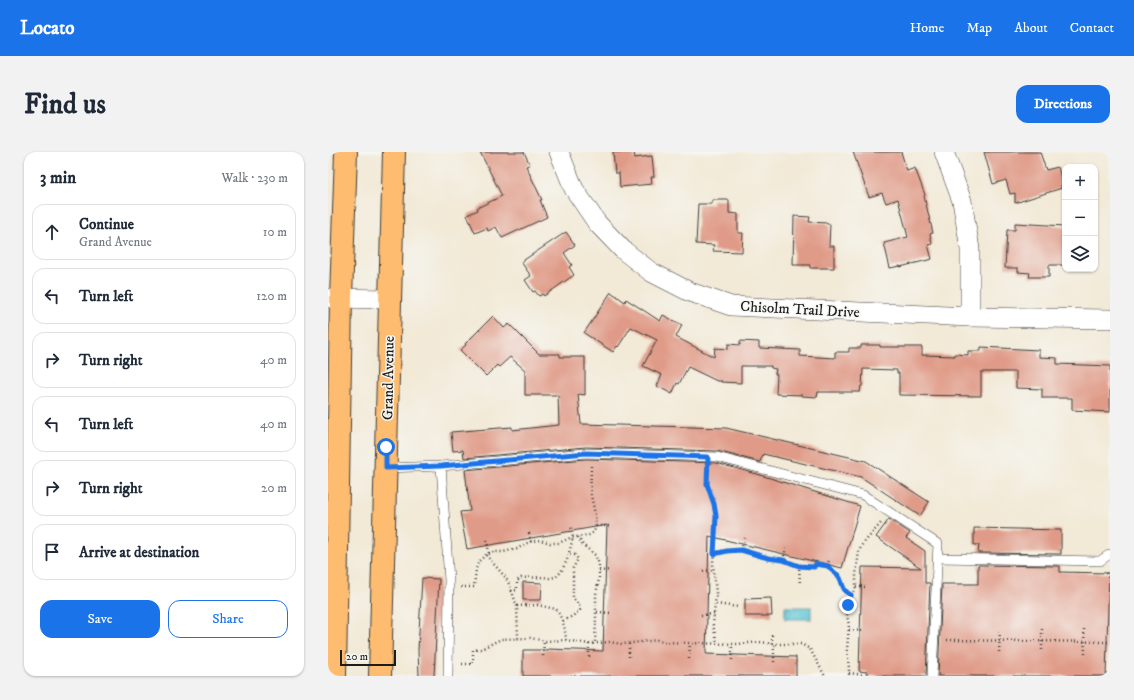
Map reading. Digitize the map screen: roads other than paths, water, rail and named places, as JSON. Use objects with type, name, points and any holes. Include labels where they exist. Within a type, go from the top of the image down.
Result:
[{"type":"main road","points":[[335,676],[332,651],[335,298],[346,152]]},
{"type":"main road","name":"Grand Avenue","points":[[380,676],[394,152]]},
{"type":"street","name":"Chisolm Trail Drive","points":[[559,152],[574,188],[597,223],[623,250],[650,272],[690,292],[731,306],[970,317],[1110,319]]},
{"type":"street","points":[[944,152],[962,201],[970,249],[970,317]]},
{"type":"street","points":[[335,298],[390,299]]},
{"type":"lane","points":[[386,468],[441,466],[590,453],[717,457],[864,495],[938,544],[932,676]]},
{"type":"lane","points":[[441,466],[449,588],[448,676]]},
{"type":"lane","points":[[938,558],[1100,561],[1110,554]]},
{"type":"water","points":[[785,607],[811,607],[811,619],[785,619]]}]
